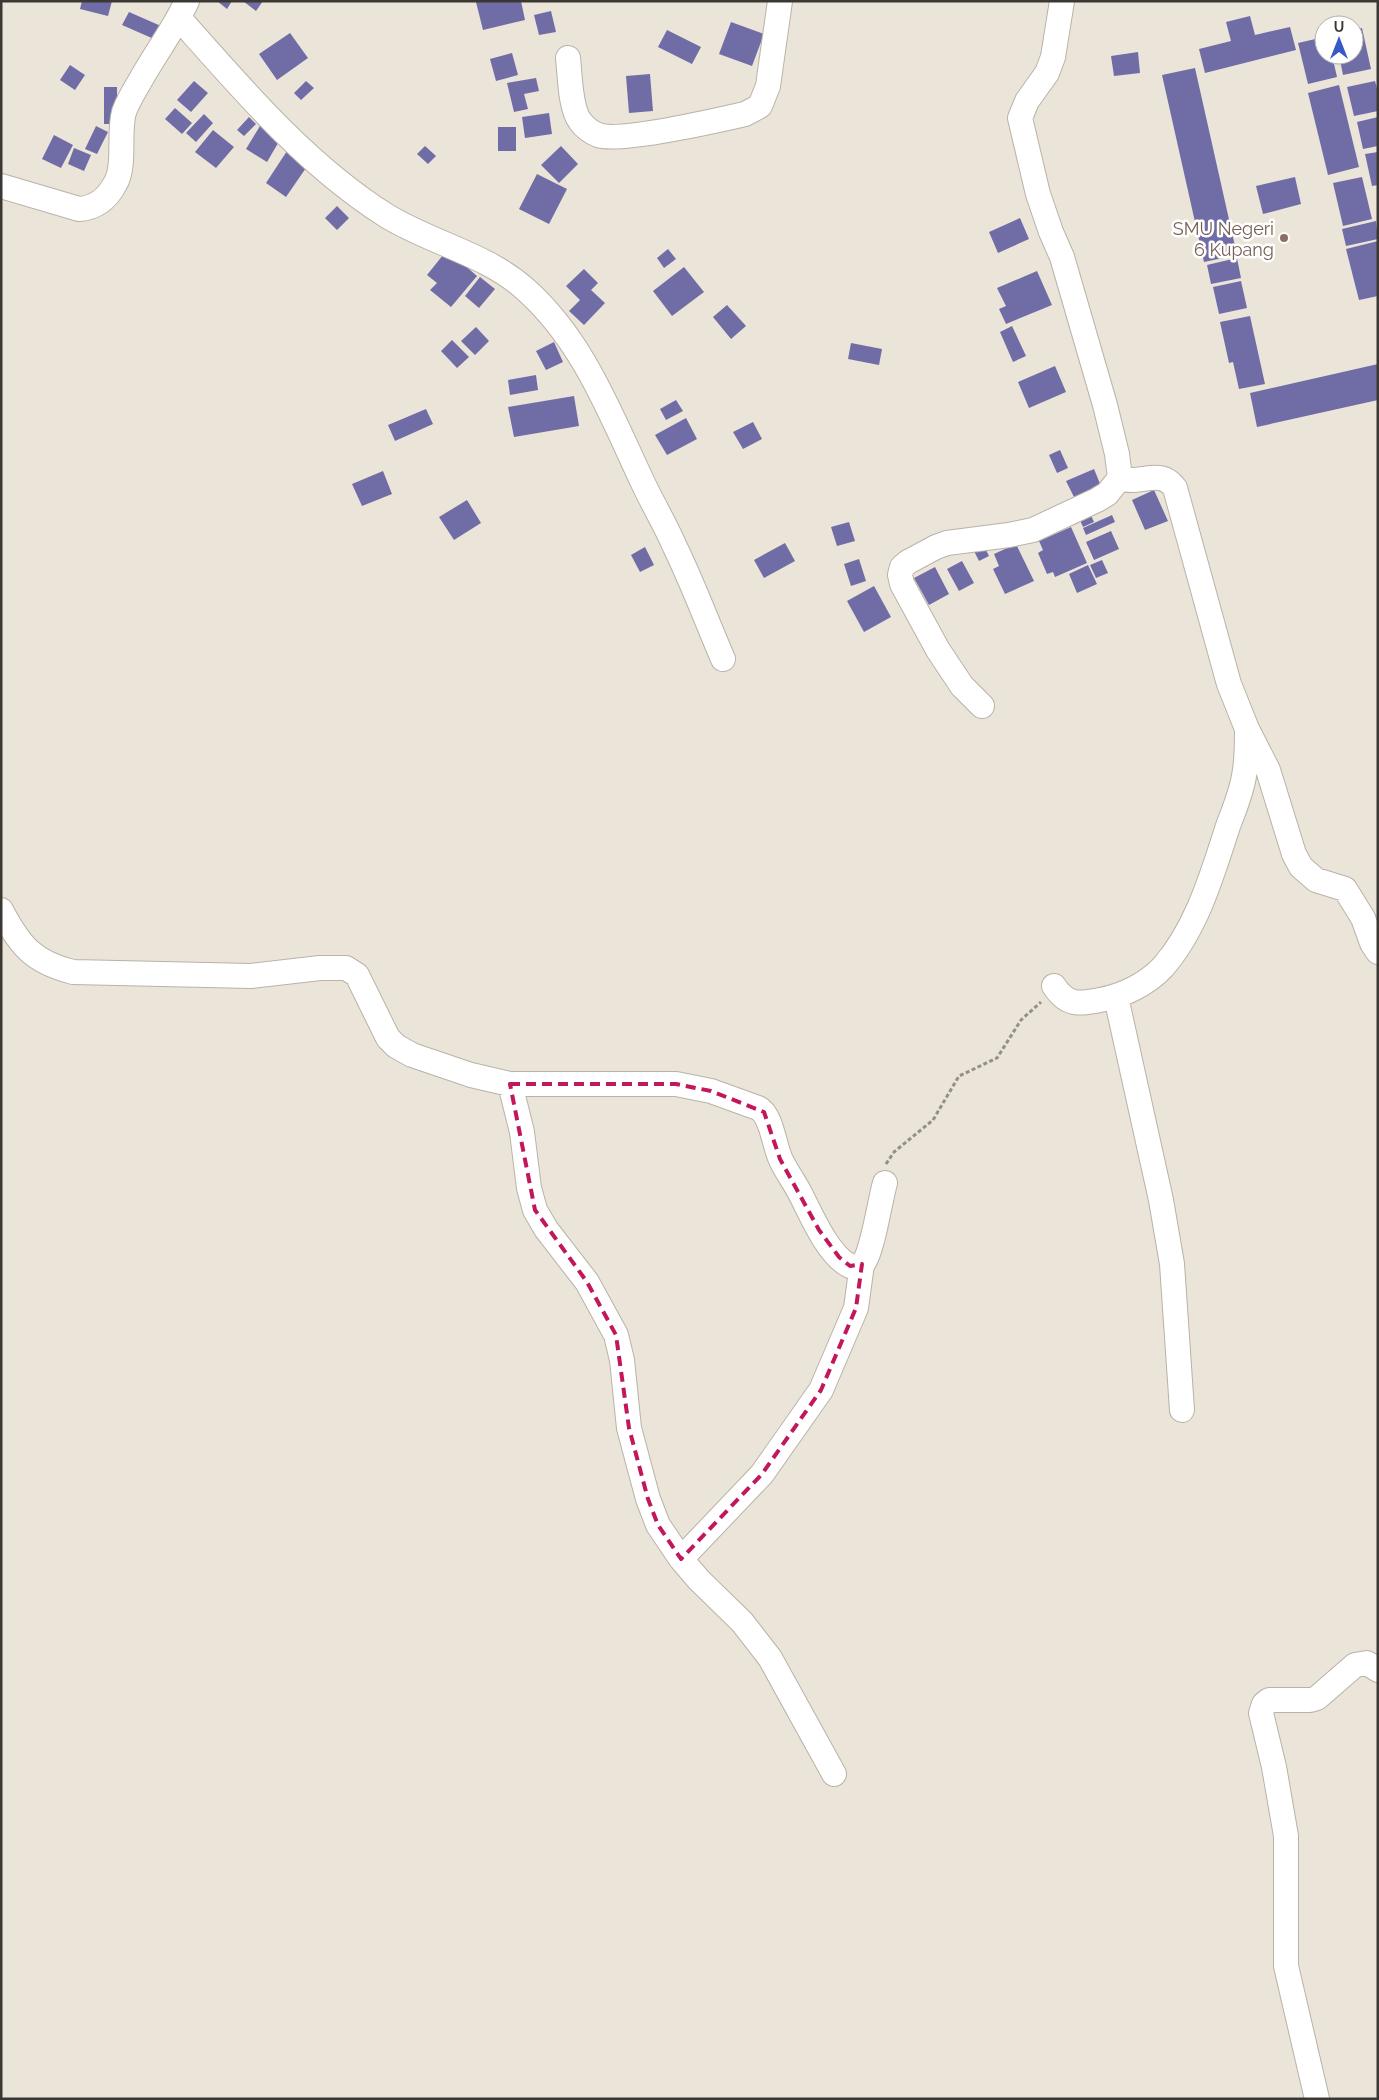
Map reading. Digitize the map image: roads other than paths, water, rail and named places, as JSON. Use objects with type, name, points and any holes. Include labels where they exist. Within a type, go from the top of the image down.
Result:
[{"type":"street","points":[[568,58],[575,112],[585,127],[598,135],[644,134],[745,114],[760,106],[766,91],[780,1]]},
{"type":"street","points":[[982,706],[962,686],[938,650],[902,584],[900,575],[902,567],[914,558],[947,543],[1033,530],[1097,500],[1107,494],[1120,478],[1117,454],[1105,405],[1062,257],[1038,194],[1020,118],[1027,101],[1047,73],[1052,57],[1062,1]]},
{"type":"street","points":[[1,186],[79,209],[90,208],[102,199],[116,183],[120,167],[122,124],[130,98],[183,10],[254,102],[328,172],[365,202],[390,218],[496,268],[524,288],[547,311],[581,358],[610,409],[675,547],[724,659]]},
{"type":"street","points":[[1120,478],[1126,480],[1147,477],[1162,478],[1175,488],[1229,684],[1268,770],[1294,854],[1301,867],[1316,880],[1345,889],[1363,918],[1372,943],[1378,952]]},
{"type":"street","points":[[1054,986],[1064,998],[1073,1002],[1090,1002],[1116,997],[1143,982],[1161,968],[1186,932],[1209,885],[1242,788],[1247,758],[1248,729]]},
{"type":"street","points":[[1,910],[11,928],[38,960],[52,967],[73,972],[251,976],[320,968],[351,969],[357,975],[388,1038],[396,1046],[412,1055],[471,1075],[510,1084],[676,1084],[711,1091],[761,1110],[768,1119],[780,1159],[819,1230],[838,1257],[846,1264],[853,1267],[862,1264]]},
{"type":"street","points":[[1116,997],[1161,1200],[1172,1264],[1182,1410]]},
{"type":"street","points":[[510,1084],[522,1132],[529,1188],[535,1210],[546,1229],[587,1282],[616,1335],[622,1360],[629,1428],[648,1499],[658,1525],[680,1560],[742,1622],[770,1658],[834,1774]]},
{"type":"street","points":[[680,1560],[762,1474],[821,1390],[856,1308],[862,1264],[872,1243],[885,1183]]},
{"type":"street","points":[[1317,2099],[1286,1966],[1286,1836],[1274,1767],[1261,1713],[1264,1704],[1269,1700],[1310,1700],[1317,1698],[1358,1663],[1367,1663],[1378,1670]]},
{"type":"place","name":"SMU Negeri 6 Kupang","points":[[1284,238]]}]
